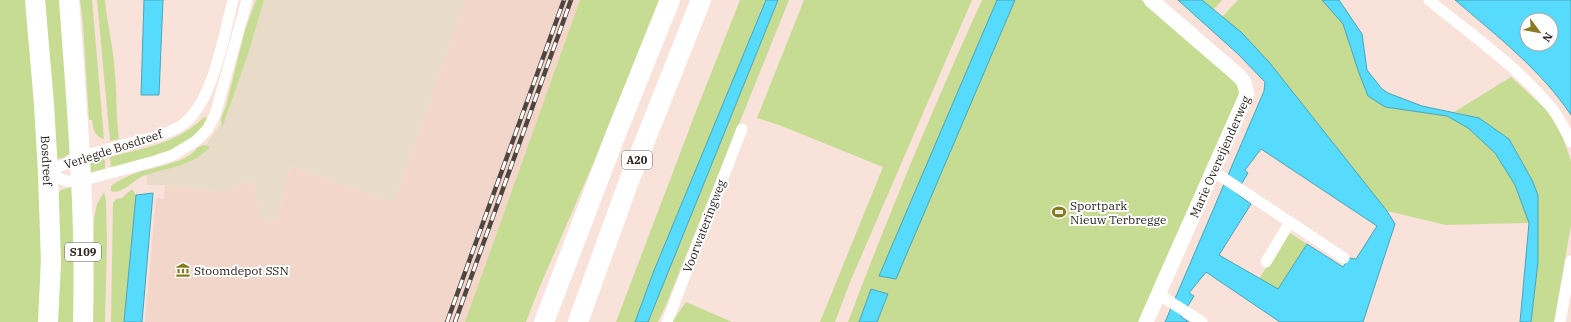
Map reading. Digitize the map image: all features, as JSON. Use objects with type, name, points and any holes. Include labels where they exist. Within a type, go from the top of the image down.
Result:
[{"type":"highway","name":"Bosdreef","points":[[35,0],[48,173],[51,262],[48,322]]},
{"type":"highway","name":"S109","points":[[69,0],[80,158],[84,284],[83,322]]},
{"type":"highway","name":"A20","points":[[544,322],[616,134],[670,0]]},
{"type":"highway","name":"A20","points":[[578,322],[632,174],[701,0]]},
{"type":"street","name":"Verlegde Bosdreef","points":[[48,173],[60,165],[80,158],[160,135],[175,129],[190,118],[201,103],[210,84],[233,0]]},
{"type":"street","name":"Verlegde Bosdreef","points":[[48,173],[66,181],[81,181],[173,155],[188,147],[202,135],[215,115],[247,0]]},
{"type":"street","name":"Marie Overeijenderweg","points":[[1146,322],[1163,297],[1218,174],[1247,94],[1246,87],[1238,76],[1152,0]]},
{"type":"street","points":[[1429,0],[1512,68],[1534,89],[1554,110],[1565,128],[1571,142]]},
{"type":"street","name":"Voorwateringweg","points":[[667,322],[742,129]]},
{"type":"street","points":[[1218,174],[1344,258]]},
{"type":"street","points":[[1266,262],[1290,222]]},
{"type":"street","points":[[1560,322],[1571,261]]},
{"type":"street","points":[[1163,297],[1202,322]]},
{"type":"shaded area","points":[[260,0],[465,0],[394,202],[290,166],[276,222],[262,219],[252,181],[228,188],[228,193],[165,185],[147,185],[147,172],[184,161],[204,148],[221,123]]},
{"type":"shaded area","points":[[465,0],[580,0],[465,322],[145,322],[156,198],[164,199],[165,185],[228,193],[228,188],[252,181],[262,219],[276,222],[290,166],[394,202]]},
{"type":"green space","points":[[0,0],[30,0],[39,136],[41,252],[39,322],[0,322]]},
{"type":"green space","points":[[45,0],[63,0],[70,153],[63,158],[57,159]]},
{"type":"green space","points":[[80,0],[92,0],[104,139],[96,134],[92,120],[89,120]]},
{"type":"green space","points":[[97,0],[105,0],[116,82],[119,139],[110,141]]},
{"type":"green space","points":[[256,0],[264,0],[248,54],[222,128],[221,118],[226,106],[245,30]]},
{"type":"green space","points":[[580,0],[659,0],[593,164],[526,322],[465,322]]},
{"type":"green space","points":[[740,0],[766,0],[653,273],[635,322],[616,322],[698,106]]},
{"type":"green space","points":[[778,0],[789,0],[666,305],[658,322],[648,322]]},
{"type":"green space","points":[[804,0],[972,0],[850,282],[835,322],[820,322],[883,167],[779,125],[757,118]]},
{"type":"green space","name":"Sportpark Nieuw Terbregge","points":[[982,0],[997,0],[880,276],[896,279],[1015,0],[1141,0],[1235,81],[1241,89],[1239,98],[1145,322],[877,322],[888,294],[871,289],[859,322],[848,322],[912,160]]},
{"type":"green space","points":[[1202,0],[1222,0],[1213,10]]},
{"type":"green space","points":[[1238,0],[1322,0],[1343,24],[1359,73],[1385,107],[1447,116],[1468,128],[1495,153],[1515,185],[1529,223],[1446,225],[1387,211],[1269,62],[1241,32],[1222,17]]},
{"type":"green space","points":[[1511,77],[1548,111],[1563,138],[1571,161],[1571,225],[1554,322],[1531,322],[1538,262],[1538,195],[1532,180],[1509,139],[1479,118],[1454,112]]},
{"type":"green space","points":[[204,117],[208,119],[193,138],[175,150],[111,168],[110,157],[172,139],[194,126]]},
{"type":"green space","points":[[204,145],[210,147],[203,154],[187,163],[143,176],[119,191],[111,191],[111,186],[123,178],[178,161],[186,157],[198,147]]},
{"type":"green space","points":[[103,158],[105,160],[105,169],[88,174],[87,163]]},
{"type":"green space","points":[[78,185],[79,322],[55,322],[58,193],[61,190]]},
{"type":"green space","points":[[132,189],[136,195],[124,322],[111,322],[113,203],[116,199],[122,198]]},
{"type":"green space","points":[[104,192],[106,201],[107,242],[105,322],[92,322],[94,219],[97,204]]},
{"type":"green space","points":[[1288,232],[1307,244],[1279,290],[1259,279]]},
{"type":"green space","points":[[686,302],[732,322],[672,322]]},
{"type":"water","points":[[144,0],[163,0],[159,95],[141,95]]},
{"type":"water","points":[[766,0],[778,0],[648,322],[635,322],[653,273]]},
{"type":"water","points":[[997,0],[1015,0],[896,279],[879,276]]},
{"type":"water","points":[[1178,0],[1202,0],[1241,32],[1269,62],[1387,211],[1395,224],[1363,322],[1280,322],[1206,272],[1189,293],[1194,296],[1181,317],[1189,322],[1165,322],[1264,91],[1265,82],[1239,55]],"holes":[[[1261,149],[1377,226],[1356,259],[1349,258],[1343,267],[1307,244],[1278,289],[1219,255],[1251,204],[1236,193],[1248,173],[1245,170]]]},
{"type":"water","points":[[1322,0],[1339,0],[1362,34],[1367,70],[1382,89],[1388,93],[1422,106],[1479,118],[1509,139],[1532,180],[1538,195],[1538,262],[1531,322],[1520,322],[1529,223],[1515,185],[1495,153],[1468,128],[1447,116],[1385,107],[1368,96],[1343,24]]},
{"type":"water","points":[[1455,0],[1571,0],[1571,115],[1546,83],[1502,40]]},
{"type":"water","points":[[153,193],[142,322],[124,322],[136,195]]},
{"type":"water","points":[[871,289],[888,294],[877,322],[859,322]]},
{"type":"railway","points":[[447,322],[564,0]]},
{"type":"railway","points":[[455,322],[571,0]]},
{"type":"place","name":"Sportpark Nieuw Terbregge","points":[[1059,212]]},
{"type":"place","name":"Stoomdepot SSN","points":[[183,270]]}]
